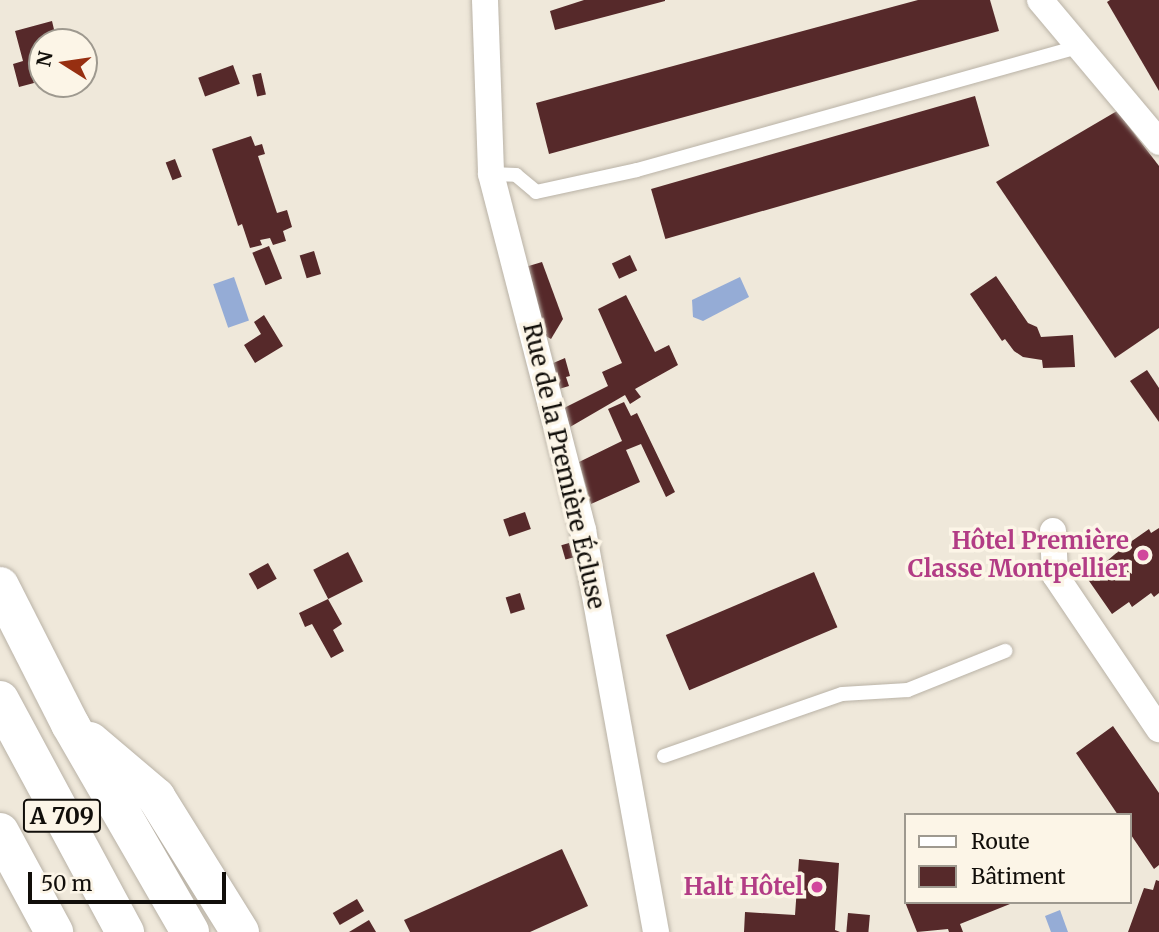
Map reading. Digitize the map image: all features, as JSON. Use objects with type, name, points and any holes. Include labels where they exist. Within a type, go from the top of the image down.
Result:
[{"type":"highway","name":"A 709","points":[[0,586],[70,724],[190,932]]},
{"type":"highway","name":"A 709","points":[[0,700],[125,932]]},
{"type":"highway","points":[[70,724],[156,797],[240,932]]},
{"type":"highway","points":[[0,832],[54,932]]},
{"type":"street","name":"Rue de la Première Écluse","points":[[485,0],[491,174],[583,530],[656,932]]},
{"type":"street","points":[[1040,0],[1159,142]]},
{"type":"street","points":[[1053,531],[1055,575],[1159,729]]},
{"type":"lane","points":[[491,174],[516,175],[536,192],[637,170],[1079,47]]},
{"type":"lane","points":[[664,756],[842,694],[908,690],[1005,651]]},
{"type":"water","points":[[234,277],[249,320],[228,328],[213,284]]},
{"type":"water","points":[[740,277],[749,297],[703,321],[693,317],[692,300]]},
{"type":"water","points":[[1060,910],[1068,932],[1051,932],[1045,916]]},
{"type":"building","points":[[584,0],[665,1],[555,30],[550,11]]},
{"type":"building","points":[[918,0],[990,0],[999,31],[549,154],[536,103]]},
{"type":"building","points":[[1159,0],[1159,91],[1107,2]]},
{"type":"building","points":[[52,21],[54,28],[28,28],[28,85],[19,87],[13,64],[23,61],[15,31]]},
{"type":"building","points":[[233,65],[240,84],[205,96],[198,78]]},
{"type":"building","points":[[261,73],[266,94],[257,96],[252,75]]},
{"type":"building","points":[[975,96],[989,146],[665,239],[651,189]]},
{"type":"building","points":[[1117,111],[1159,166],[1159,328],[1115,358],[996,182]]},
{"type":"building","points":[[251,136],[255,146],[262,144],[265,154],[258,156],[277,213],[287,210],[292,227],[283,231],[286,241],[273,245],[270,238],[260,240],[262,245],[250,248],[242,224],[238,226],[212,149]]},
{"type":"building","points":[[175,159],[182,177],[172,180],[166,163]]},
{"type":"building","points":[[269,246],[282,278],[265,285],[252,253]]},
{"type":"building","points":[[314,251],[321,274],[307,278],[300,255]]},
{"type":"building","points":[[630,255],[637,270],[619,279],[612,263]]},
{"type":"building","points":[[542,262],[563,319],[551,339],[542,334],[522,268]]},
{"type":"building","points":[[996,276],[1028,323],[1037,327],[1041,337],[1073,335],[1075,367],[1043,368],[1042,360],[1023,357],[1014,351],[1005,339],[1002,341],[970,294]]},
{"type":"building","points":[[626,295],[655,352],[669,345],[678,365],[635,389],[641,397],[630,404],[625,395],[570,427],[564,408],[608,386],[602,372],[622,363],[598,309]]},
{"type":"building","points":[[264,315],[283,346],[255,363],[244,345],[261,334],[254,322]]},
{"type":"building","points":[[565,358],[570,376],[566,377],[569,386],[559,389],[551,364]]},
{"type":"building","points":[[1147,370],[1159,388],[1159,422],[1130,381]]},
{"type":"building","points":[[624,402],[631,416],[637,413],[675,492],[666,497],[641,444],[626,450],[640,482],[591,504],[579,462],[622,441],[608,409]]},
{"type":"building","points":[[525,512],[531,529],[509,537],[503,519]]},
{"type":"building","name":"Hôtel Première Classe Montpellier","points":[[1159,528],[1159,593],[1154,597],[1151,593],[1132,607],[1129,602],[1112,614],[1087,578],[1121,549],[1118,545],[1127,539],[1129,543],[1149,529],[1151,533]]},
{"type":"building","points":[[569,543],[573,557],[565,560],[561,545]]},
{"type":"building","points":[[348,552],[363,581],[328,599],[313,570]]},
{"type":"building","points":[[268,563],[277,579],[257,589],[249,574]]},
{"type":"building","points":[[814,572],[837,627],[689,690],[666,635]]},
{"type":"building","points":[[520,593],[525,609],[511,614],[506,597]]},
{"type":"building","points":[[328,599],[342,624],[333,630],[344,651],[331,658],[312,624],[305,627],[299,613]]},
{"type":"building","points":[[1113,726],[1159,793],[1159,865],[1154,869],[1131,835],[1131,813],[1117,813],[1076,753]]},
{"type":"building","points":[[562,849],[588,906],[530,932],[410,932],[404,920]]},
{"type":"building","name":"Halt Hôtel","points":[[799,859],[839,863],[835,930],[840,932],[744,932],[745,912],[795,915]]},
{"type":"building","points":[[1156,880],[1159,881],[1159,932],[1128,932],[1144,888],[1153,890]]},
{"type":"building","points":[[357,899],[364,911],[340,925],[333,913]]},
{"type":"building","points":[[906,904],[1010,904],[960,924],[963,932],[949,932],[948,929],[917,932]]},
{"type":"building","points":[[848,913],[870,915],[868,932],[846,932]]},
{"type":"building","points":[[369,920],[376,932],[349,932]]},
{"type":"place","name":"Hôtel Première Classe Montpellier","points":[[1143,555]]},
{"type":"place","name":"Halt Hôtel","points":[[817,887]]}]
